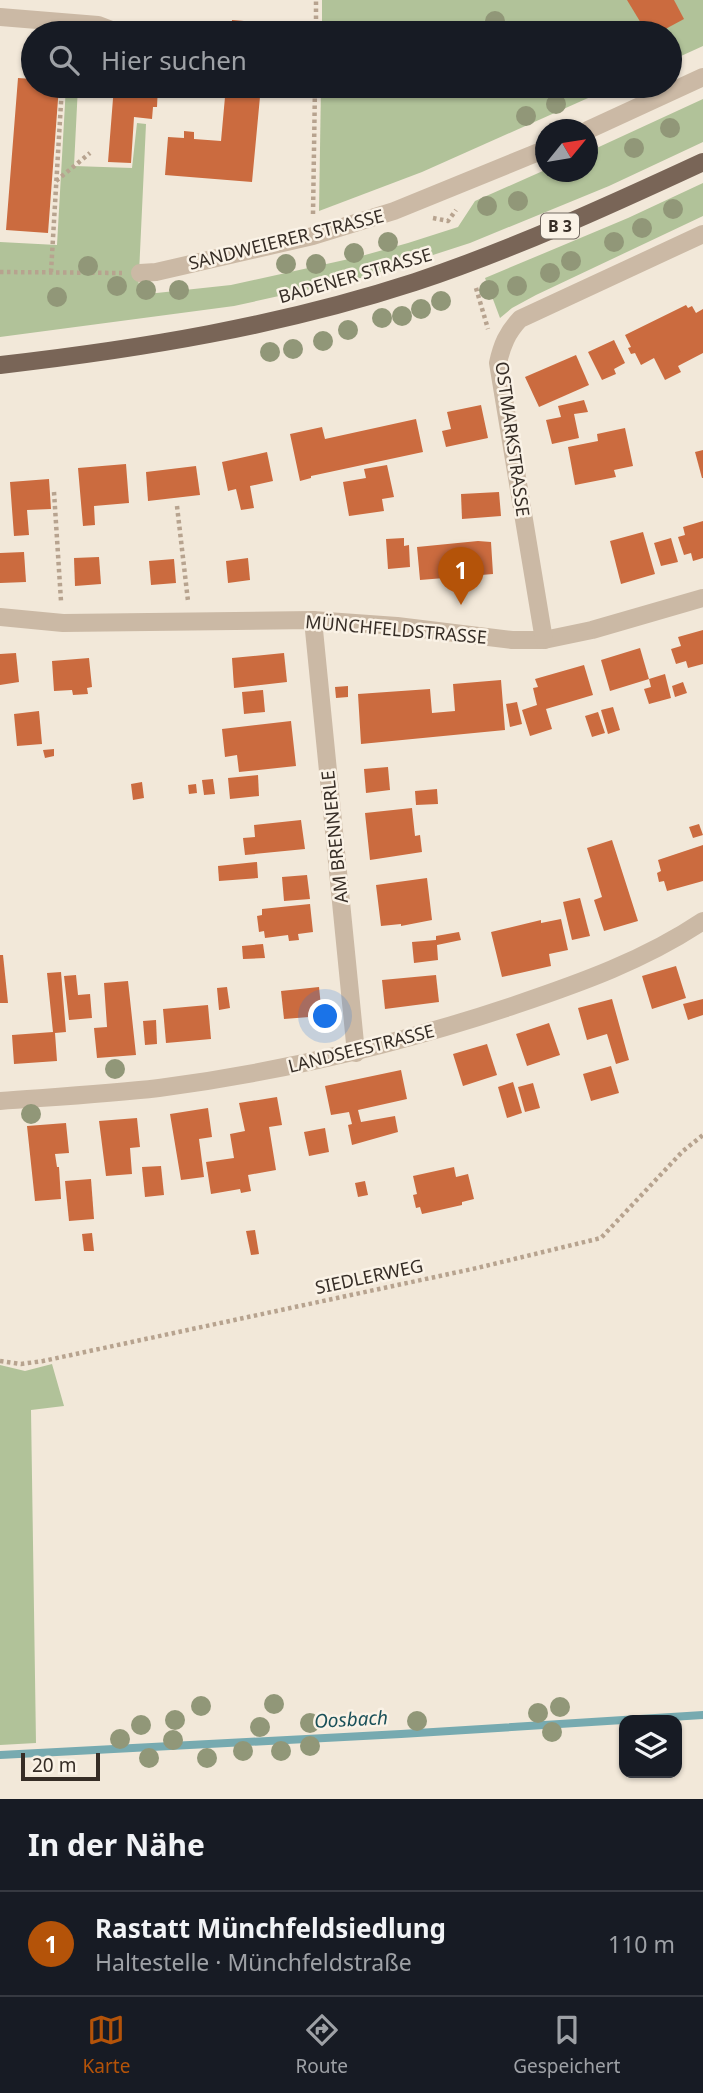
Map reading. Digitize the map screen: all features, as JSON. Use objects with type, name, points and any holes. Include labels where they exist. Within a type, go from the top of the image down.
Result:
[{"type":"main road","name":"BADENER STRASSE","points":[[0,365],[100,354],[221,332],[331,306],[414,282],[515,246],[703,162]]},
{"type":"street","points":[[0,17],[49,21]]},
{"type":"street","points":[[682,87],[703,78]]},
{"type":"street","points":[[598,125],[658,98]]},
{"type":"street","name":"SANDWEIERER STRASSE","points":[[140,273],[313,236],[394,211],[535,153]]},
{"type":"street","name":"OSTMARKSTRASSE","points":[[544,640],[498,363],[503,344],[509,330],[520,319],[703,234]]},
{"type":"street","name":"MÜNCHFELDSTRASSE","points":[[0,617],[63,623],[313,621],[397,626],[512,640],[544,640],[592,631],[703,598]]},
{"type":"street","name":"AM BRENNERLE","points":[[313,621],[356,1053]]},
{"type":"street","name":"LANDSEESTRASSE","points":[[0,1101],[158,1088],[356,1053],[564,989],[630,962],[703,921]]},
{"type":"path","points":[[316,21],[317,0]]},
{"type":"path","points":[[51,272],[61,98]]},
{"type":"path","points":[[313,236],[315,98]]},
{"type":"path","points":[[56,181],[90,153]]},
{"type":"path","points":[[0,272],[140,273]]},
{"type":"path","points":[[54,492],[63,623]]},
{"type":"path","points":[[177,506],[191,622]]},
{"type":"path","name":"SIEDLERWEG","points":[[0,1361],[21,1364],[43,1361],[477,1268],[601,1238],[682,1151],[703,1135]]},
{"type":"green space","points":[[322,0],[703,0],[703,46],[682,56],[682,21],[322,21]]},
{"type":"green space","points":[[65,98],[77,98],[74,166],[132,168],[137,123],[146,124],[138,295],[231,285],[408,243],[458,227],[475,201],[535,174],[535,182],[598,182],[598,147],[703,99],[703,142],[609,186],[470,243],[365,277],[234,306],[0,337],[0,242],[57,245]]},
{"type":"green space","points":[[321,98],[588,98],[541,119],[535,119],[535,122],[422,172],[319,211]]},
{"type":"green space","points":[[703,183],[703,216],[536,295],[500,318],[485,278],[628,218]]},
{"type":"green space","points":[[52,1364],[64,1406],[31,1410],[36,1743],[0,1745],[0,1365],[25,1371]]},
{"type":"building","points":[[627,0],[674,0],[684,19],[680,21],[640,21]]},
{"type":"building","points":[[18,78],[21,78],[21,98],[58,98],[48,233],[6,230]]},
{"type":"building","points":[[113,98],[157,98],[152,119],[134,117],[131,163],[108,162]]},
{"type":"building","points":[[225,98],[260,98],[252,182],[165,175],[168,137],[184,138],[184,131],[194,132],[194,139],[221,141]]},
{"type":"building","points":[[686,305],[688,308],[692,306],[696,313],[703,309],[703,353],[678,366],[681,372],[665,380],[654,358],[641,365],[635,353],[631,354],[628,348],[631,347],[625,335]]},
{"type":"building","points":[[614,340],[625,363],[614,369],[616,374],[602,380],[588,352]]},
{"type":"building","points":[[576,355],[589,385],[539,407],[525,377]]},
{"type":"building","points":[[584,400],[588,412],[574,414],[579,438],[552,444],[546,420],[561,417],[558,406]]},
{"type":"building","points":[[481,405],[488,438],[446,447],[442,431],[451,429],[447,412]]},
{"type":"building","points":[[416,419],[423,452],[311,476],[300,481],[290,434],[322,427],[325,439]]},
{"type":"building","points":[[625,428],[633,466],[614,470],[616,477],[575,485],[568,447],[598,441],[597,434]]},
{"type":"building","points":[[703,450],[703,478],[702,478],[695,452]]},
{"type":"building","points":[[267,452],[273,481],[250,486],[254,508],[241,510],[236,489],[228,491],[222,462]]},
{"type":"building","points":[[126,464],[129,503],[94,506],[95,525],[83,526],[78,468]]},
{"type":"building","points":[[387,465],[394,497],[382,499],[384,511],[349,516],[343,482],[366,478],[364,469]]},
{"type":"building","points":[[196,466],[200,495],[148,501],[146,472]]},
{"type":"building","points":[[49,479],[51,509],[27,510],[29,535],[14,536],[10,482]]},
{"type":"building","points":[[499,492],[501,516],[462,519],[461,494]]},
{"type":"building","points":[[703,521],[703,558],[693,561],[691,553],[684,555],[678,537],[685,535],[683,527]]},
{"type":"building","points":[[643,532],[655,574],[621,584],[610,541]]},
{"type":"building","points":[[404,538],[404,546],[409,545],[410,567],[388,569],[386,539]]},
{"type":"building","points":[[671,538],[678,562],[661,566],[654,543]]},
{"type":"building","points":[[491,542],[493,574],[420,580],[417,547]]},
{"type":"building","points":[[24,552],[26,582],[0,583],[0,553]]},
{"type":"building","points":[[99,557],[101,584],[75,586],[74,558]]},
{"type":"building","points":[[248,558],[250,580],[228,583],[226,561]]},
{"type":"building","points":[[174,559],[176,583],[151,585],[149,561]]},
{"type":"building","points":[[703,630],[703,664],[688,668],[686,661],[676,664],[671,649],[681,646],[678,637]]},
{"type":"building","points":[[640,648],[649,679],[610,691],[601,660]]},
{"type":"building","points":[[16,653],[19,682],[0,685],[0,654]]},
{"type":"building","points":[[284,653],[287,682],[234,688],[232,658]]},
{"type":"building","points":[[89,658],[92,687],[87,688],[88,694],[73,695],[72,690],[54,691],[52,661]]},
{"type":"building","points":[[584,665],[593,695],[546,709],[552,729],[530,736],[522,710],[537,705],[533,688],[538,687],[535,679]]},
{"type":"building","points":[[665,674],[671,698],[649,704],[644,689],[651,687],[649,679]]},
{"type":"building","points":[[501,680],[505,730],[361,744],[358,694],[430,689],[432,713],[455,711],[453,684]]},
{"type":"building","points":[[683,682],[687,693],[675,697],[672,686]]},
{"type":"building","points":[[348,686],[348,697],[336,698],[335,687]]},
{"type":"building","points":[[263,690],[265,712],[244,714],[242,692]]},
{"type":"building","points":[[517,702],[522,724],[510,727],[506,704]]},
{"type":"building","points":[[613,707],[620,730],[608,734],[601,710]]},
{"type":"building","points":[[39,711],[42,744],[17,746],[14,714]]},
{"type":"building","points":[[598,712],[605,733],[592,737],[585,716]]},
{"type":"building","points":[[291,721],[296,766],[239,772],[237,755],[225,757],[222,729]]},
{"type":"building","points":[[54,749],[54,756],[45,758],[43,750]]},
{"type":"building","points":[[388,767],[390,790],[366,793],[364,769]]},
{"type":"building","points":[[258,775],[259,796],[230,799],[228,778]]},
{"type":"building","points":[[213,779],[215,794],[204,795],[202,780]]},
{"type":"building","points":[[142,782],[144,798],[133,800],[131,784]]},
{"type":"building","points":[[196,784],[197,793],[189,794],[188,785]]},
{"type":"building","points":[[437,789],[438,804],[416,805],[415,791]]},
{"type":"building","points":[[412,808],[415,836],[420,835],[422,852],[370,860],[365,813]]},
{"type":"building","points":[[301,820],[305,849],[245,855],[243,838],[255,837],[254,825]]},
{"type":"building","points":[[699,824],[703,835],[693,838],[689,827]]},
{"type":"building","points":[[612,840],[638,921],[604,931],[594,900],[602,897],[587,848]]},
{"type":"building","points":[[703,845],[703,881],[667,891],[664,881],[659,882],[657,873],[661,871],[658,860]]},
{"type":"building","points":[[257,862],[258,878],[219,881],[218,866]]},
{"type":"building","points":[[307,875],[310,899],[284,901],[282,877]]},
{"type":"building","points":[[427,878],[432,920],[401,926],[381,926],[376,885]]},
{"type":"building","points":[[580,898],[590,936],[572,940],[563,902]]},
{"type":"building","points":[[310,904],[313,932],[298,934],[299,940],[289,941],[288,935],[265,938],[264,931],[259,932],[257,916],[262,915],[262,909]]},
{"type":"building","points":[[561,919],[568,950],[549,954],[551,966],[502,977],[491,932],[541,920],[541,923]]},
{"type":"building","points":[[459,932],[461,940],[437,945],[438,960],[414,963],[412,942],[436,940],[436,936]]},
{"type":"building","points":[[263,944],[265,958],[243,959],[242,946]]},
{"type":"building","points":[[0,955],[3,955],[8,1003],[0,1003]]},
{"type":"building","points":[[676,966],[686,998],[652,1009],[642,976]]},
{"type":"building","points":[[61,972],[66,1032],[55,1033],[57,1061],[14,1064],[12,1035],[53,1032],[47,973]]},
{"type":"building","points":[[76,975],[78,995],[90,994],[92,1018],[69,1020],[64,976]]},
{"type":"building","points":[[436,975],[439,1002],[385,1009],[382,980]]},
{"type":"building","points":[[128,981],[136,1055],[97,1058],[94,1028],[107,1027],[104,983]]},
{"type":"building","points":[[227,987],[230,1008],[219,1010],[217,988]]},
{"type":"building","points":[[319,987],[322,1016],[284,1019],[281,991]]},
{"type":"building","points":[[612,999],[629,1060],[616,1064],[607,1034],[587,1040],[578,1008]]},
{"type":"building","points":[[703,999],[703,1015],[688,1020],[683,1004]]},
{"type":"building","points":[[208,1005],[211,1039],[166,1043],[163,1009]]},
{"type":"building","points":[[156,1020],[157,1044],[145,1045],[143,1021]]},
{"type":"building","points":[[549,1023],[560,1055],[527,1066],[516,1034]]},
{"type":"building","points":[[487,1044],[497,1075],[463,1086],[453,1054]]},
{"type":"building","points":[[611,1066],[619,1093],[591,1101],[583,1074]]},
{"type":"building","points":[[401,1070],[407,1099],[358,1110],[361,1122],[395,1116],[398,1132],[352,1145],[348,1125],[352,1124],[349,1112],[331,1115],[325,1086]]},
{"type":"building","points":[[513,1082],[522,1113],[507,1118],[498,1087]]},
{"type":"building","points":[[533,1083],[540,1108],[525,1112],[518,1087]]},
{"type":"building","points":[[277,1097],[282,1125],[269,1127],[276,1170],[248,1175],[251,1191],[241,1193],[240,1189],[211,1194],[206,1162],[234,1158],[230,1134],[245,1131],[239,1103]]},
{"type":"building","points":[[208,1108],[212,1137],[199,1139],[204,1177],[181,1180],[170,1114]]},
{"type":"building","points":[[137,1118],[140,1147],[130,1148],[132,1174],[106,1176],[99,1121]]},
{"type":"building","points":[[66,1123],[69,1153],[55,1154],[59,1167],[61,1199],[35,1201],[27,1126]]},
{"type":"building","points":[[325,1128],[329,1152],[309,1156],[304,1132]]},
{"type":"building","points":[[161,1166],[164,1195],[145,1197],[142,1167]]},
{"type":"building","points":[[454,1167],[456,1177],[468,1174],[474,1199],[462,1202],[462,1205],[422,1214],[420,1207],[416,1208],[413,1195],[417,1194],[413,1176]]},
{"type":"building","points":[[91,1179],[94,1219],[69,1221],[65,1181]]},
{"type":"building","points":[[365,1181],[368,1195],[358,1197],[355,1183]]},
{"type":"building","points":[[255,1230],[259,1254],[251,1255],[246,1231]]},
{"type":"building","points":[[92,1233],[94,1251],[84,1251],[82,1234]]},
{"type":"waterway","name":"Oosbach","points":[[0,1755],[703,1715]]},
{"type":"place","name":"Rastatt Münchfeldsiedlung","points":[[461,605]]}]
